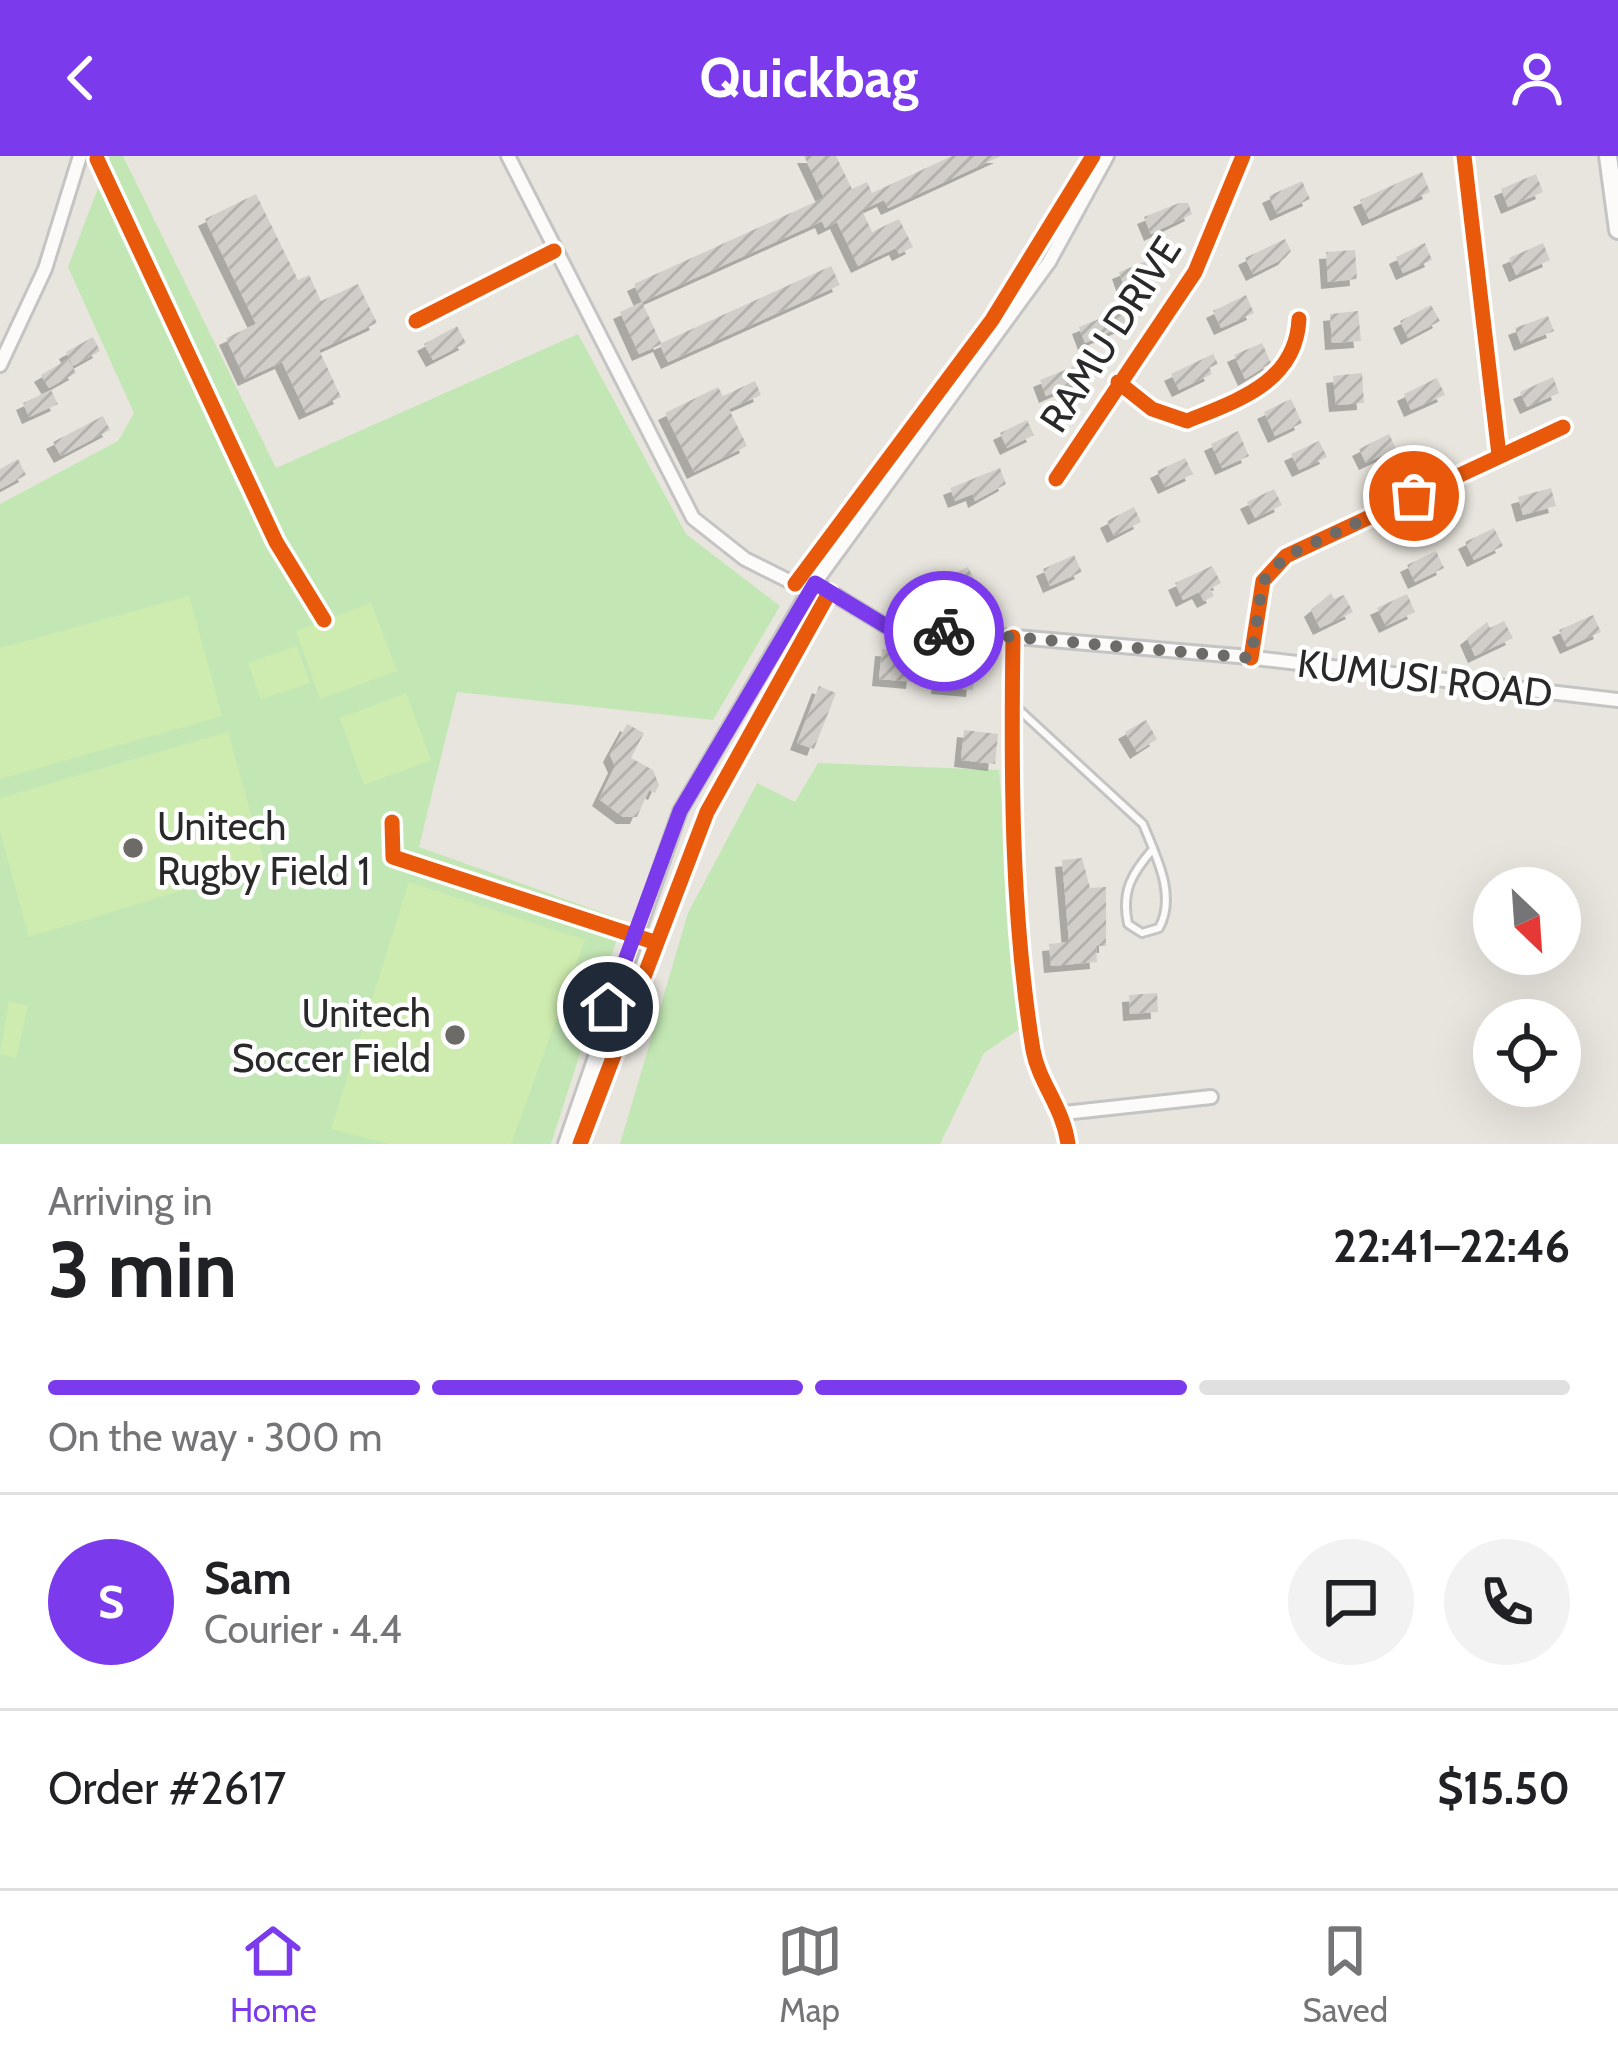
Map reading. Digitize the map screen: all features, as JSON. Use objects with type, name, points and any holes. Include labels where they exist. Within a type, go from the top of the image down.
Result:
[{"type":"main road","points":[[1608,156],[1618,230]]},
{"type":"street","points":[[0,365],[45,269],[80,156]]},
{"type":"street","name":"KUMUSI ROAD","points":[[508,156],[693,518],[745,560],[795,584],[830,593],[886,626],[1251,658],[1618,700]]},
{"type":"street","points":[[795,584],[992,320],[1094,156]]},
{"type":"street","points":[[565,1144],[680,811],[812,587],[1048,262],[1107,156]]},
{"type":"street","name":"RAMU DRIVE","points":[[1056,479],[1195,272],[1243,156]]},
{"type":"street","points":[[1464,156],[1499,455]]},
{"type":"street","points":[[97,159],[276,542],[323,620]]},
{"type":"street","points":[[416,320],[554,251]]},
{"type":"street","points":[[1118,382],[1152,409],[1187,421],[1286,370],[1298,344],[1299,320]]},
{"type":"street","points":[[1251,658],[1263,581],[1286,556],[1563,427]]},
{"type":"street","points":[[580,1144],[707,812],[830,593]]},
{"type":"street","points":[[1013,637],[1011,789],[1034,1056],[1064,1113],[1068,1144]]},
{"type":"street","points":[[392,822],[393,857],[654,942]]},
{"type":"street","points":[[1064,1113],[1211,1097]]},
{"type":"lane","points":[[1012,704],[1144,824],[1153,849],[1165,883],[1167,914],[1159,928],[1142,933],[1128,924],[1124,906],[1130,875],[1153,849]]},
{"type":"green space","points":[[110,156],[123,156],[276,468],[578,334],[686,534],[780,606],[713,720],[457,692],[419,847],[623,920],[551,1144],[0,1144],[0,504],[118,441],[134,413],[68,267]]},
{"type":"green space","points":[[189,596],[222,716],[0,779],[0,648]]},
{"type":"green space","points":[[371,603],[397,671],[320,699],[296,631]]},
{"type":"green space","points":[[297,646],[310,683],[261,699],[248,663]]},
{"type":"green space","points":[[406,693],[431,760],[364,785],[340,718]]},
{"type":"green space","name":"Unitech Rugby Field 1","points":[[228,732],[265,865],[29,937],[0,831],[0,798]]},
{"type":"green space","points":[[818,763],[999,770],[1021,1028],[984,1053],[940,1144],[620,1144],[688,913],[757,783],[795,802]]},
{"type":"green space","name":"Unitech Soccer Field","points":[[409,882],[585,940],[511,1144],[390,1144],[331,1129]]},
{"type":"green space","points":[[9,1001],[28,1006],[16,1058],[0,1054]]},
{"type":"building","points":[[804,156],[836,156],[852,189],[867,182],[872,193],[952,156],[1001,156],[888,208],[884,200],[862,210],[872,232],[899,219],[913,247],[899,254],[896,248],[858,266],[837,222],[825,228],[822,221],[642,302],[634,284],[824,198]]},
{"type":"building","points":[[1422,172],[1430,192],[1369,219],[1360,200]]},
{"type":"building","points":[[1536,174],[1543,192],[1508,207],[1501,189]]},
{"type":"building","points":[[1302,181],[1310,199],[1277,214],[1269,196]]},
{"type":"building","points":[[256,194],[298,280],[309,275],[321,301],[358,284],[377,323],[319,350],[341,397],[306,413],[282,362],[245,379],[226,338],[256,324],[205,219]]},
{"type":"building","points":[[1188,203],[1192,214],[1151,234],[1144,217]]},
{"type":"building","points":[[1285,239],[1291,251],[1285,258],[1253,274],[1245,258]]},
{"type":"building","points":[[1425,243],[1432,260],[1403,273],[1396,257]]},
{"type":"building","points":[[1543,243],[1550,260],[1516,275],[1509,258]]},
{"type":"building","points":[[1355,250],[1357,279],[1328,282],[1326,252]]},
{"type":"building","points":[[1162,258],[1166,270],[1125,289],[1119,272]]},
{"type":"building","points":[[831,266],[840,285],[668,362],[660,345],[639,354],[620,312],[642,302],[661,343]]},
{"type":"building","points":[[1246,295],[1254,313],[1221,328],[1213,311]]},
{"type":"building","points":[[1431,305],[1440,321],[1408,338],[1400,321]]},
{"type":"building","points":[[1358,311],[1361,341],[1332,343],[1330,314]]},
{"type":"building","points":[[1122,313],[1127,324],[1085,343],[1079,327]]},
{"type":"building","points":[[1548,316],[1554,331],[1521,344],[1515,328]]},
{"type":"building","points":[[457,326],[466,343],[433,360],[424,344]]},
{"type":"building","points":[[93,337],[100,351],[73,366],[66,352]]},
{"type":"building","points":[[1262,343],[1271,363],[1245,379],[1234,355]]},
{"type":"building","points":[[1213,354],[1218,364],[1209,368],[1212,374],[1179,390],[1171,374]]},
{"type":"building","points":[[68,359],[76,373],[49,388],[41,375]]},
{"type":"building","points":[[1082,363],[1088,377],[1046,396],[1040,380]]},
{"type":"building","points":[[1362,373],[1364,403],[1336,405],[1333,376]]},
{"type":"building","points":[[1553,377],[1559,393],[1527,407],[1520,392]]},
{"type":"building","points":[[1437,378],[1445,395],[1411,410],[1404,394]]},
{"type":"building","points":[[755,381],[761,395],[729,409],[747,446],[694,472],[665,413],[718,387],[723,396]]},
{"type":"building","points":[[51,390],[58,404],[29,417],[23,403]]},
{"type":"building","points":[[1291,399],[1302,423],[1275,436],[1264,412]]},
{"type":"building","points":[[103,416],[110,430],[61,456],[53,442]]},
{"type":"building","points":[[1027,420],[1034,435],[1007,448],[1000,433]]},
{"type":"building","points":[[1238,431],[1249,456],[1222,468],[1211,444]]},
{"type":"building","points":[[1389,434],[1396,449],[1366,463],[1359,449]]},
{"type":"building","points":[[1319,441],[1327,457],[1299,470],[1291,454]]},
{"type":"building","points":[[1185,458],[1193,474],[1165,487],[1157,471]]},
{"type":"building","points":[[18,459],[26,475],[0,489],[0,469]]},
{"type":"building","points":[[1000,468],[1006,484],[975,501],[973,494],[955,501],[950,488]]},
{"type":"building","points":[[1551,488],[1556,506],[1523,515],[1518,497]]},
{"type":"building","points":[[1274,489],[1282,505],[1255,518],[1247,502]]},
{"type":"building","points":[[1134,507],[1141,522],[1114,536],[1107,521]]},
{"type":"building","points":[[1494,528],[1503,546],[1474,560],[1465,542]]},
{"type":"building","points":[[1436,551],[1444,568],[1415,582],[1407,565]]},
{"type":"building","points":[[1074,555],[1082,572],[1050,586],[1043,569]]},
{"type":"building","points":[[1212,566],[1221,583],[1210,589],[1214,596],[1204,601],[1199,592],[1183,600],[1175,583]]},
{"type":"building","points":[[968,567],[977,585],[943,600],[934,582]]},
{"type":"building","points":[[1331,593],[1334,599],[1344,595],[1353,612],[1320,628],[1311,610]]},
{"type":"building","points":[[1407,594],[1415,612],[1386,626],[1377,608]]},
{"type":"building","points":[[1593,615],[1601,632],[1567,647],[1559,630]]},
{"type":"building","points":[[1504,621],[1513,638],[1475,656],[1467,638],[1487,622],[1490,628]]},
{"type":"building","points":[[882,649],[916,652],[913,682],[879,679]]},
{"type":"building","points":[[942,657],[976,661],[973,690],[938,687]]},
{"type":"building","points":[[819,686],[836,693],[814,749],[797,743]]},
{"type":"building","points":[[1146,720],[1157,739],[1137,752],[1125,732]]},
{"type":"building","points":[[627,724],[644,733],[631,758],[653,770],[659,785],[655,793],[649,790],[637,817],[623,817],[599,799],[615,766],[610,755]]},
{"type":"building","points":[[964,730],[998,734],[995,764],[961,760]]},
{"type":"building","points":[[1082,858],[1090,888],[1106,887],[1106,946],[1096,946],[1097,962],[1051,966],[1049,944],[1069,942],[1062,860]]},
{"type":"building","points":[[1157,993],[1158,1012],[1130,1014],[1129,995]]},
{"type":"cycle path","points":[[795,584],[992,320],[1093,156]]},
{"type":"cycle path","points":[[1056,479],[1195,272],[1243,156]]},
{"type":"cycle path","points":[[1464,156],[1499,455]]},
{"type":"cycle path","points":[[97,159],[276,542],[324,620]]},
{"type":"cycle path","points":[[416,321],[554,251]]},
{"type":"cycle path","points":[[1118,382],[1152,409],[1187,421],[1244,396],[1276,373],[1288,359],[1299,319]]},
{"type":"cycle path","points":[[1251,658],[1263,581],[1286,556],[1563,427]]},
{"type":"cycle path","points":[[580,1144],[707,812],[829,593]]},
{"type":"cycle path","points":[[1013,637],[1014,844],[1020,948],[1033,1050],[1068,1144]]},
{"type":"cycle path","points":[[392,822],[393,857],[654,942]]},
{"type":"way so far","points":[[944,631],[1251,658],[1263,581],[1286,556],[1414,496]]},
{"type":"place","name":"Unitech Rugby Field 1","points":[[133,848]]},
{"type":"place","name":"Unitech Soccer Field","points":[[455,1035]]},
{"type":"route","points":[[608,1007],[680,811],[766,658],[815,583],[849,608],[886,626],[944,631]]}]
